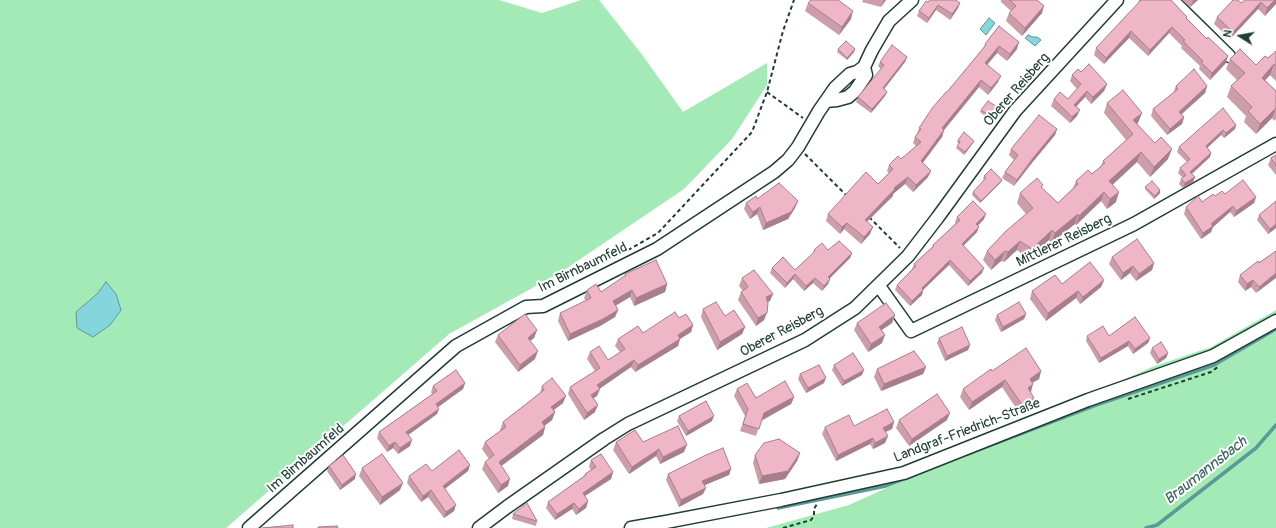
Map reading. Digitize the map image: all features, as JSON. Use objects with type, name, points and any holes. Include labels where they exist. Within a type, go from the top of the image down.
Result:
[{"type":"street","name":"Im Birnbaumfeld","points":[[249,528],[456,346],[526,307],[543,306],[657,249],[774,172],[788,160],[798,147],[826,101],[848,98],[855,91],[866,75],[864,67],[889,20],[912,0]]},
{"type":"street","name":"Oberer Reisberg","points":[[479,528],[604,439],[628,424],[805,340],[854,308],[879,286],[908,256],[1015,111],[1117,0]]},
{"type":"street","points":[[1172,0],[1229,56]]},
{"type":"street","name":"Mittlerer Reisberg","points":[[879,286],[911,331],[1134,224],[1276,144]]},
{"type":"street","name":"Landgraf-Friedrich-Straße","points":[[631,528],[781,500],[904,473],[1088,400],[1213,356],[1276,321]]},
{"type":"path","points":[[624,252],[658,233],[752,132],[767,92],[794,0]]},
{"type":"path","points":[[767,92],[812,123]]},
{"type":"path","points":[[798,147],[848,196]]},
{"type":"path","points":[[864,212],[908,256]]},
{"type":"path","points":[[783,528],[811,520],[814,516],[814,509],[817,503]]},
{"type":"green space","points":[[0,0],[499,0],[542,13],[581,0],[599,0],[643,56],[683,112],[767,63],[767,85],[732,139],[684,189],[561,272],[449,334],[226,528],[0,528]]},
{"type":"green space","points":[[1276,310],[1276,528],[766,528],[849,505],[1152,367],[1211,347]]},
{"type":"water","points":[[989,18],[995,23],[986,35],[980,29]]},
{"type":"water","points":[[1028,35],[1037,37],[1041,40],[1035,46],[1025,38]]},
{"type":"water","points":[[106,282],[116,294],[121,310],[110,325],[93,337],[77,328],[76,312],[97,294]]},
{"type":"building","points":[[811,0],[838,0],[853,11],[842,27],[808,3]]},
{"type":"building","points":[[930,0],[956,0],[960,3],[952,14],[938,5],[929,18],[919,11],[926,1],[928,2]]},
{"type":"building","points":[[1010,0],[1037,0],[1044,6],[1025,28],[1009,13],[1016,6]]},
{"type":"building","points":[[1141,0],[1171,0],[1207,39],[1208,37],[1228,56],[1212,73],[1201,62],[1203,61],[1183,41],[1185,40],[1172,27],[1150,50],[1131,31],[1106,58],[1096,48]]},
{"type":"building","points":[[1233,0],[1238,0],[1241,3],[1245,0],[1275,0],[1267,8],[1261,2],[1233,32],[1217,17]]},
{"type":"building","points":[[999,26],[1019,42],[1010,54],[999,46],[985,63],[1001,76],[991,88],[981,80],[942,128],[944,130],[921,161],[931,171],[916,185],[908,177],[894,188],[895,189],[865,220],[873,227],[864,237],[847,223],[842,227],[828,214],[866,172],[878,184],[893,169],[889,165],[898,156],[901,159],[921,142],[915,137],[921,129],[919,128],[933,107],[986,45],[985,44]]},
{"type":"building","points":[[846,41],[855,49],[847,58],[838,49]]},
{"type":"building","points":[[892,45],[907,57],[883,88],[887,92],[872,109],[858,97],[884,65],[880,62]]},
{"type":"building","points":[[1240,49],[1256,65],[1265,56],[1268,58],[1276,51],[1276,67],[1274,64],[1262,78],[1276,91],[1276,108],[1260,124],[1248,111],[1252,107],[1231,86],[1245,73],[1230,59]]},
{"type":"building","points":[[1089,64],[1107,84],[1093,97],[1087,91],[1074,105],[1080,110],[1072,117],[1054,99],[1060,92],[1068,99],[1081,84],[1072,75],[1078,69],[1081,72]]},
{"type":"building","points":[[1194,69],[1207,86],[1179,112],[1184,117],[1170,129],[1153,109],[1178,89],[1176,86]]},
{"type":"building","points":[[1123,90],[1142,113],[1133,120],[1155,143],[1161,137],[1172,149],[1154,167],[1141,152],[1109,181],[1119,192],[1110,199],[1104,192],[1079,216],[1078,214],[1055,233],[1052,230],[1032,249],[1020,241],[1008,252],[1005,251],[995,260],[987,251],[1006,231],[1033,208],[1020,193],[1037,178],[1043,185],[1041,187],[1058,203],[1078,184],[1076,181],[1088,170],[1092,174],[1105,163],[1103,161],[1133,134],[1107,103]]},
{"type":"building","points":[[988,101],[999,108],[991,117],[981,110]]},
{"type":"building","points":[[1223,108],[1236,125],[1226,133],[1223,130],[1206,146],[1211,153],[1190,172],[1195,177],[1185,183],[1181,179],[1186,175],[1180,168],[1190,159],[1179,147]]},
{"type":"building","points":[[1039,115],[1057,129],[1017,180],[1005,172],[1018,155],[1011,149]]},
{"type":"building","points":[[964,132],[974,141],[965,152],[957,146],[960,142],[958,140]]},
{"type":"building","points":[[1276,155],[1276,166],[1271,158]]},
{"type":"building","points":[[991,169],[1002,180],[981,201],[973,192],[986,178],[984,176]]},
{"type":"building","points":[[1243,180],[1256,197],[1236,211],[1233,206],[1211,224],[1213,226],[1203,233],[1186,207],[1198,196],[1202,202],[1213,194],[1215,196],[1222,191],[1225,194]]},
{"type":"building","points":[[1152,181],[1160,190],[1155,196],[1145,187]]},
{"type":"building","points":[[779,183],[798,201],[791,212],[766,223],[760,207],[753,212],[746,203],[756,196],[757,199]]},
{"type":"building","points":[[973,201],[986,214],[976,224],[979,227],[962,244],[984,268],[970,281],[950,260],[922,288],[923,290],[912,301],[897,285],[916,266],[914,264],[960,220],[957,217]]},
{"type":"building","points":[[1276,201],[1276,224],[1270,229],[1259,215]]},
{"type":"building","points":[[1137,239],[1154,263],[1139,274],[1133,266],[1123,273],[1112,257]]},
{"type":"building","points":[[839,241],[852,253],[828,277],[830,279],[824,286],[815,278],[806,286],[795,274],[787,283],[772,268],[783,257],[795,270],[822,243],[828,250]]},
{"type":"building","points":[[1276,251],[1276,273],[1259,287],[1253,280],[1247,284],[1240,275],[1258,261],[1259,263]]},
{"type":"building","points":[[656,260],[667,284],[636,298],[632,290],[613,301],[618,310],[603,319],[570,334],[560,313],[591,298],[587,290],[596,284],[601,292],[626,275],[625,274]]},
{"type":"building","points":[[1090,262],[1104,280],[1083,297],[1078,291],[1048,313],[1032,291],[1055,275],[1062,284]]},
{"type":"building","points":[[754,270],[773,294],[766,297],[768,303],[767,313],[758,318],[741,292],[748,287],[742,278]]},
{"type":"building","points":[[716,302],[725,316],[734,310],[745,327],[720,342],[703,309]]},
{"type":"building","points":[[1019,302],[1026,314],[1003,327],[997,315]]},
{"type":"building","points":[[886,303],[895,315],[879,327],[885,335],[871,344],[857,323]]},
{"type":"building","points":[[675,312],[679,318],[686,314],[693,325],[678,335],[680,339],[638,365],[634,360],[597,385],[600,389],[591,395],[598,405],[587,413],[570,387],[600,368],[590,352],[599,346],[608,360],[625,349],[618,339],[638,326],[643,333]]},
{"type":"building","points":[[525,314],[537,330],[528,338],[538,351],[520,365],[498,335]]},
{"type":"building","points":[[1135,317],[1150,338],[1135,349],[1129,341],[1101,358],[1087,336],[1103,326],[1109,336]]},
{"type":"building","points":[[962,327],[970,345],[947,356],[939,338]]},
{"type":"building","points":[[1161,342],[1168,353],[1159,359],[1152,348]]},
{"type":"building","points":[[1026,348],[1041,371],[1030,379],[1033,384],[1028,388],[1034,398],[1023,406],[1005,380],[972,402],[963,389],[991,369],[992,371]]},
{"type":"building","points":[[914,351],[926,367],[884,384],[877,369]]},
{"type":"building","points":[[853,353],[864,370],[844,381],[834,365]]},
{"type":"building","points":[[819,365],[826,378],[808,388],[800,374]]},
{"type":"building","points":[[456,370],[465,383],[436,404],[439,409],[406,432],[412,440],[400,448],[395,442],[389,446],[379,432],[437,391],[433,386]]},
{"type":"building","points":[[552,378],[566,396],[551,407],[555,412],[542,422],[545,427],[499,462],[510,479],[501,485],[485,462],[494,455],[485,442],[506,427],[503,422],[544,390],[542,386]]},
{"type":"building","points":[[785,381],[794,397],[764,413],[759,429],[743,424],[748,409],[737,389],[747,383],[756,398]]},
{"type":"building","points":[[937,394],[950,413],[912,439],[899,420]]},
{"type":"building","points":[[706,401],[714,416],[688,431],[679,416]]},
{"type":"building","points":[[887,409],[894,422],[883,428],[888,436],[875,443],[873,438],[838,455],[825,427],[849,415],[854,426]]},
{"type":"building","points":[[678,426],[687,445],[663,457],[659,449],[632,467],[616,442],[635,430],[643,442]]},
{"type":"building","points":[[779,439],[800,453],[788,471],[762,476],[755,455],[764,443]]},
{"type":"building","points":[[723,448],[731,469],[702,481],[706,488],[681,500],[668,474]]},
{"type":"building","points":[[459,450],[470,465],[443,486],[456,505],[446,512],[431,490],[423,496],[409,476],[426,464],[432,471]]},
{"type":"building","points":[[382,454],[403,483],[382,497],[362,468]]},
{"type":"building","points":[[601,454],[613,472],[583,493],[588,501],[579,509],[574,503],[557,514],[548,502],[596,467],[591,460]]},
{"type":"building","points":[[343,455],[356,474],[342,485],[329,466]]},
{"type":"building","points":[[527,503],[537,521],[513,514]]},
{"type":"building","points":[[293,525],[293,528],[262,528]]},
{"type":"building","points":[[337,526],[338,528],[318,528],[318,527]]},
{"type":"waterway","points":[[967,454],[1096,405],[1214,365],[1276,329]]},
{"type":"waterway","name":"Braumannsbach","points":[[1146,528],[1157,525],[1256,448],[1276,425]]},
{"type":"waterway","points":[[778,508],[886,486],[906,478]]}]
